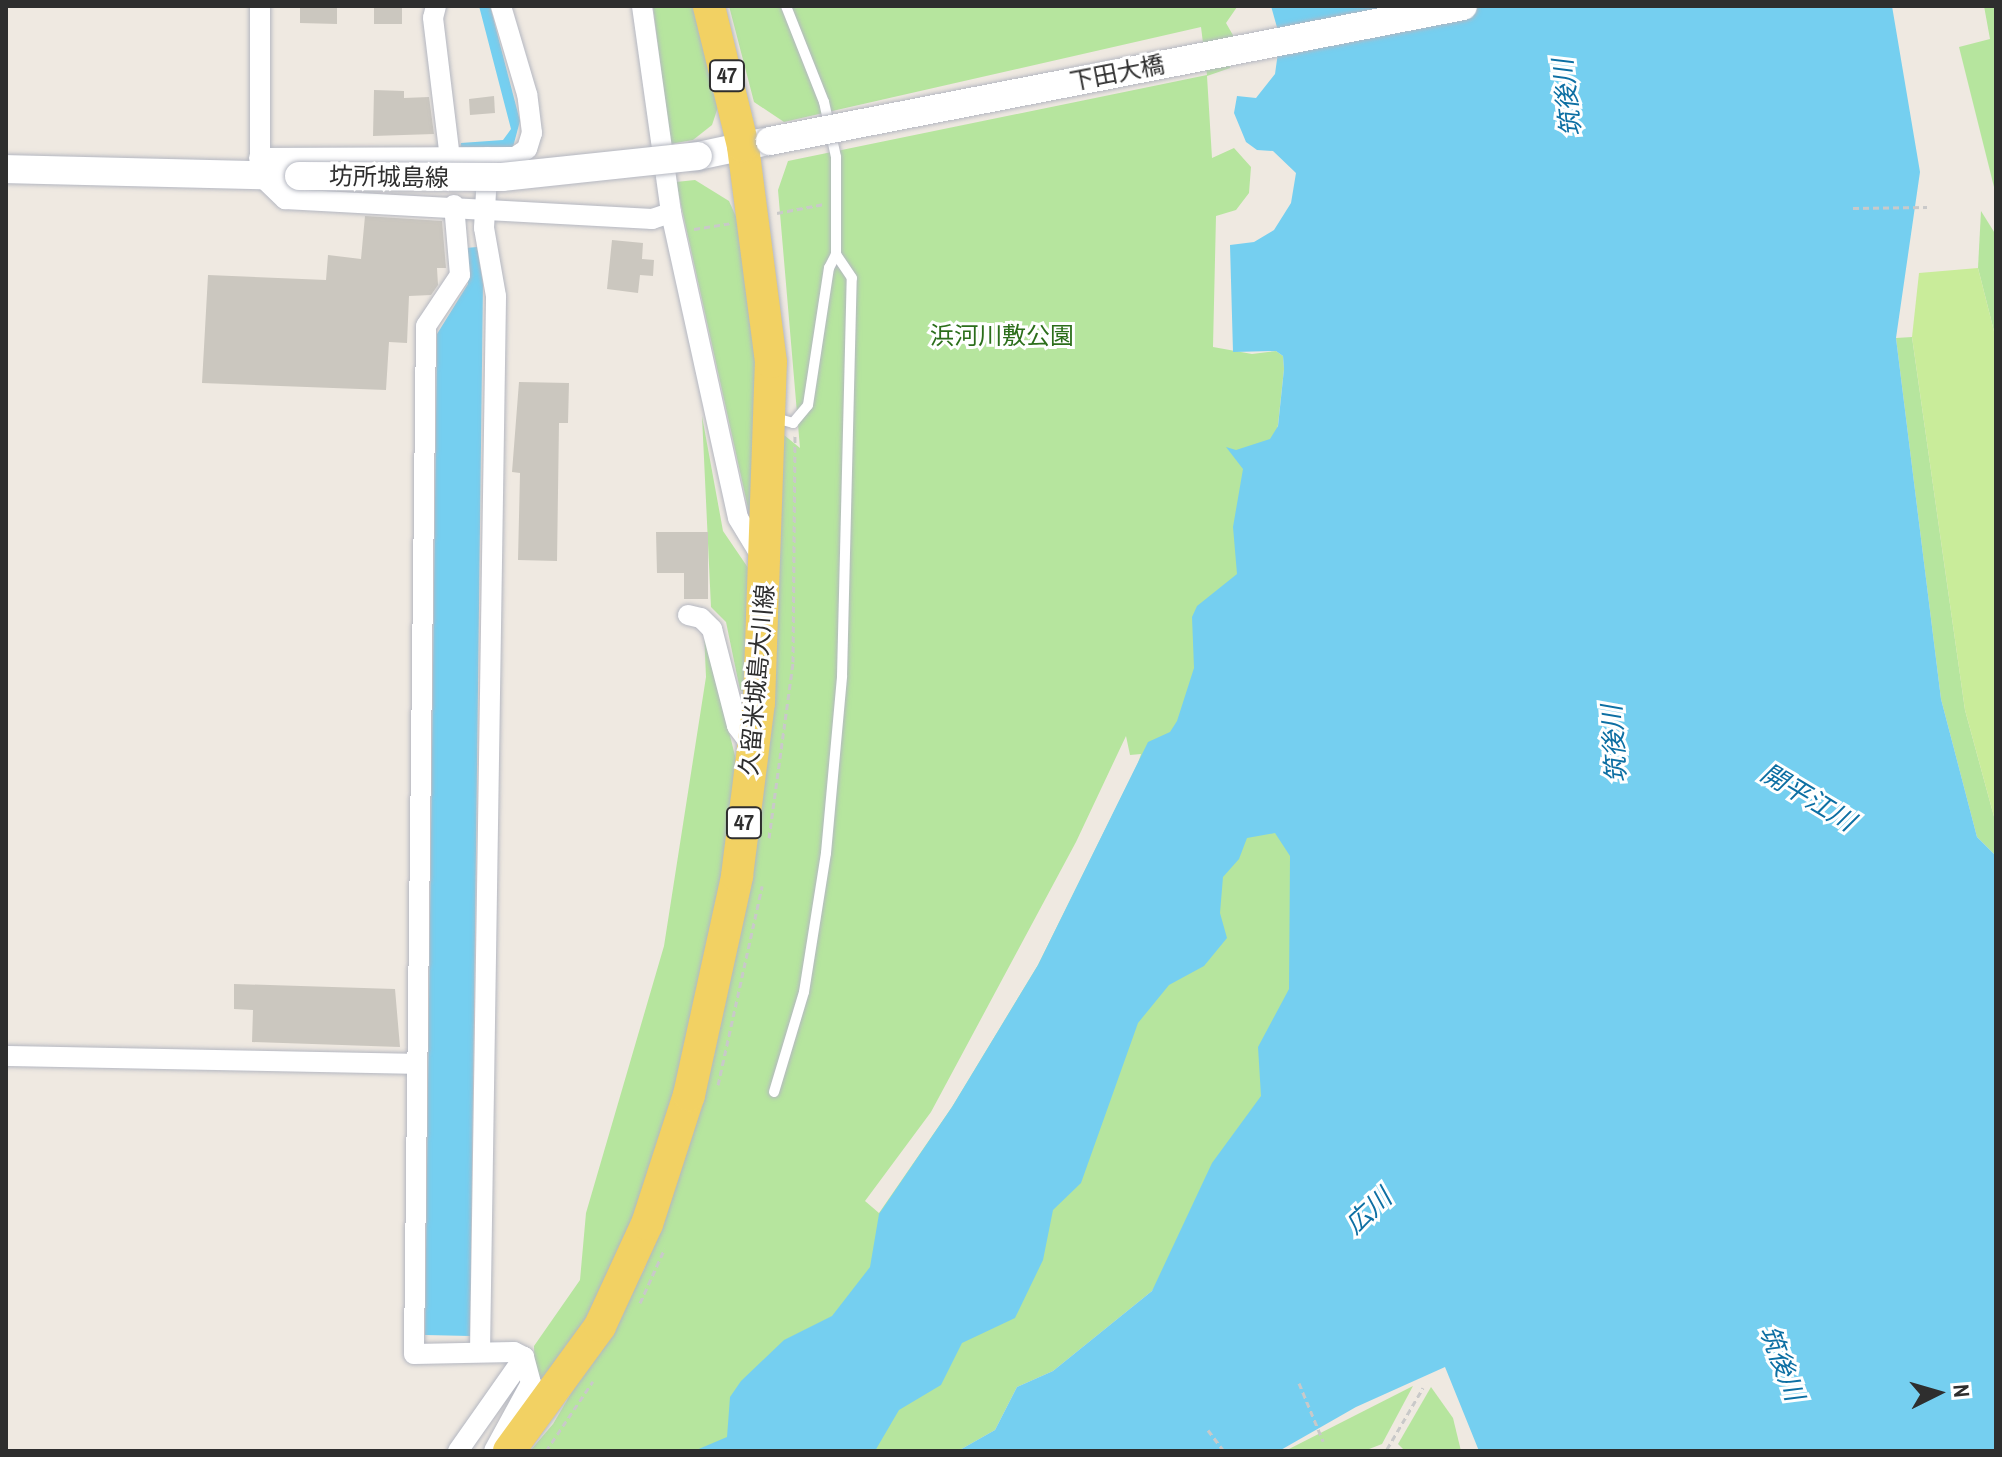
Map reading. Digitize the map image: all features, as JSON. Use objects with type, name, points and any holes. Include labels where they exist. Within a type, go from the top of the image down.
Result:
[{"type":"main road","name":"久留米城島大川線","points":[[509,1451],[600,1326],[647,1224],[689,1095],[737,876],[753,747],[767,564],[771,362],[754,218],[757,144],[709,6]]},
{"type":"main road","name":"下田大橋","points":[[757,144],[1463,6]]},
{"type":"main road","name":"坊所城島線","points":[[6,169],[259,167],[299,176],[502,177],[698,156],[757,144]]},
{"type":"street","points":[[260,6],[259,167],[285,199],[454,205],[674,223]]},
{"type":"street","points":[[436,6],[433,18],[450,158]]},
{"type":"street","points":[[259,167],[515,157],[527,149],[532,133],[527,94],[501,6]]},
{"type":"street","points":[[642,6],[674,223],[738,518],[767,564]]},
{"type":"street","points":[[480,1352],[496,296],[484,207],[488,157]]},
{"type":"street","points":[[454,205],[460,275],[426,326],[413,1064],[414,1354],[480,1352],[524,1357]]},
{"type":"street","points":[[688,615],[701,618],[712,629],[737,726],[753,747]]},
{"type":"street","points":[[6,1056],[413,1064]]},
{"type":"street","points":[[458,1451],[524,1357]]},
{"type":"street","points":[[494,1451],[531,1383],[524,1357]]},
{"type":"lane","points":[[771,417],[793,423],[808,405],[829,268],[836,254],[836,157],[824,102],[786,6]]},
{"type":"lane","points":[[774,1092],[804,992],[826,853],[842,676],[845,390],[852,278],[836,254]]},
{"type":"path","points":[[674,223],[754,218],[824,204]]},
{"type":"path","points":[[1853,208],[1927,207]]},
{"type":"path","points":[[1299,1383],[1323,1441]]},
{"type":"path","points":[[1380,1451],[1389,1450],[1423,1388]]},
{"type":"path","points":[[1208,1430],[1224,1451]]},
{"type":"green space","points":[[653,6],[695,6],[719,104],[712,125],[693,140],[670,144]]},
{"type":"green space","name":"浜河川敷公園","points":[[729,6],[1237,7],[1226,23],[1234,37],[1230,68],[1207,76],[1212,158],[1234,148],[1251,167],[1249,193],[1236,210],[1216,216],[1213,347],[1252,354],[1276,351],[1283,356],[1284,369],[1278,425],[1171,866],[1322,803],[1314,1064],[1152,1291],[1053,1371],[1017,1387],[995,1430],[958,1451],[530,1451],[553,1424],[644,1270],[707,1077],[784,435],[800,448],[778,190],[788,161],[1207,75],[1201,27],[784,122],[754,102]],"holes":[[[1126,736],[1130,755],[1141,754],[1038,965],[952,1107],[879,1213],[865,1201],[931,1112],[1076,842]]]},
{"type":"green space","points":[[1984,6],[1996,6],[1996,195],[1959,47],[1990,39]]},
{"type":"green space","points":[[695,180],[729,201],[741,228],[757,328],[752,526],[676,182]]},
{"type":"green space","points":[[1981,211],[1996,235],[1996,339],[1978,268]]},
{"type":"green space","points":[[1978,268],[1996,339],[1996,824],[1965,710],[1912,337],[1919,273]]},
{"type":"green space","points":[[1912,337],[1965,710],[1996,824],[1996,856],[1977,837],[1941,699],[1896,338]]},
{"type":"green space","points":[[702,416],[723,531],[755,578],[750,695],[740,690],[726,622],[711,607]]},
{"type":"green space","points":[[704,630],[738,768],[722,897],[677,1096],[637,1218],[589,1324],[505,1443],[535,1383],[534,1346],[580,1280],[586,1213],[664,946],[706,677]]},
{"type":"green space","points":[[1413,1386],[1382,1444],[1364,1451],[1285,1451]]},
{"type":"green space","points":[[1431,1387],[1453,1418],[1461,1451],[1405,1451],[1398,1444]]},
{"type":"water","points":[[479,6],[490,6],[520,121],[513,147],[460,150],[461,143],[503,140],[511,129]]},
{"type":"water","points":[[1271,6],[1892,6],[1920,172],[1896,338],[1941,699],[1977,837],[1996,856],[1996,1451],[1479,1451],[1445,1367],[1356,1407],[1279,1451],[958,1451],[995,1430],[1017,1387],[1053,1371],[1152,1291],[1212,1163],[1261,1096],[1258,1047],[1289,989],[1290,856],[1275,833],[1247,838],[1239,859],[1223,877],[1220,913],[1227,938],[1204,966],[1169,985],[1138,1023],[1081,1183],[1053,1210],[1043,1260],[1015,1318],[962,1343],[941,1385],[899,1410],[875,1451],[694,1451],[727,1437],[730,1397],[741,1381],[784,1340],[832,1316],[870,1267],[879,1214],[952,1107],[1038,965],[1148,742],[1170,732],[1177,721],[1194,668],[1192,617],[1197,606],[1237,574],[1233,527],[1243,469],[1226,447],[1236,450],[1270,439],[1278,426],[1284,369],[1283,356],[1276,351],[1233,352],[1230,245],[1254,242],[1274,230],[1291,203],[1296,173],[1273,151],[1257,150],[1246,142],[1234,113],[1237,96],[1256,98],[1275,74],[1280,38]]},
{"type":"water","points":[[477,247],[483,284],[470,1336],[425,1335],[437,334],[468,284],[466,248]]},
{"type":"building","points":[[300,6],[337,6],[337,24],[300,23]]},
{"type":"building","points":[[374,6],[402,6],[402,24],[374,24]]},
{"type":"building","points":[[374,90],[404,91],[404,98],[429,97],[434,134],[373,136]]},
{"type":"building","points":[[494,96],[495,113],[470,115],[469,99]]},
{"type":"building","points":[[365,216],[442,221],[446,268],[437,268],[438,285],[431,295],[409,296],[407,343],[389,342],[386,390],[202,383],[208,275],[326,280],[328,255],[361,259]]},
{"type":"building","points":[[612,240],[643,243],[642,259],[654,260],[653,276],[640,275],[638,293],[607,289]]},
{"type":"building","points":[[519,382],[569,383],[568,423],[559,423],[557,561],[518,560],[520,473],[512,472]]},
{"type":"building","points":[[656,532],[708,532],[708,599],[684,599],[684,573],[657,573]]},
{"type":"building","points":[[234,984],[395,989],[400,1047],[252,1042],[253,1010],[234,1009]]},
{"type":"water label","name":"筑後川","points":[[1567,98]]},
{"type":"water label","name":"筑後川","points":[[1614,744]]},
{"type":"water label","name":"開平江川","points":[[1808,797]]},
{"type":"water label","name":"広川","points":[[1368,1211]]},
{"type":"water label","name":"筑後川","points":[[1782,1363]]}]
